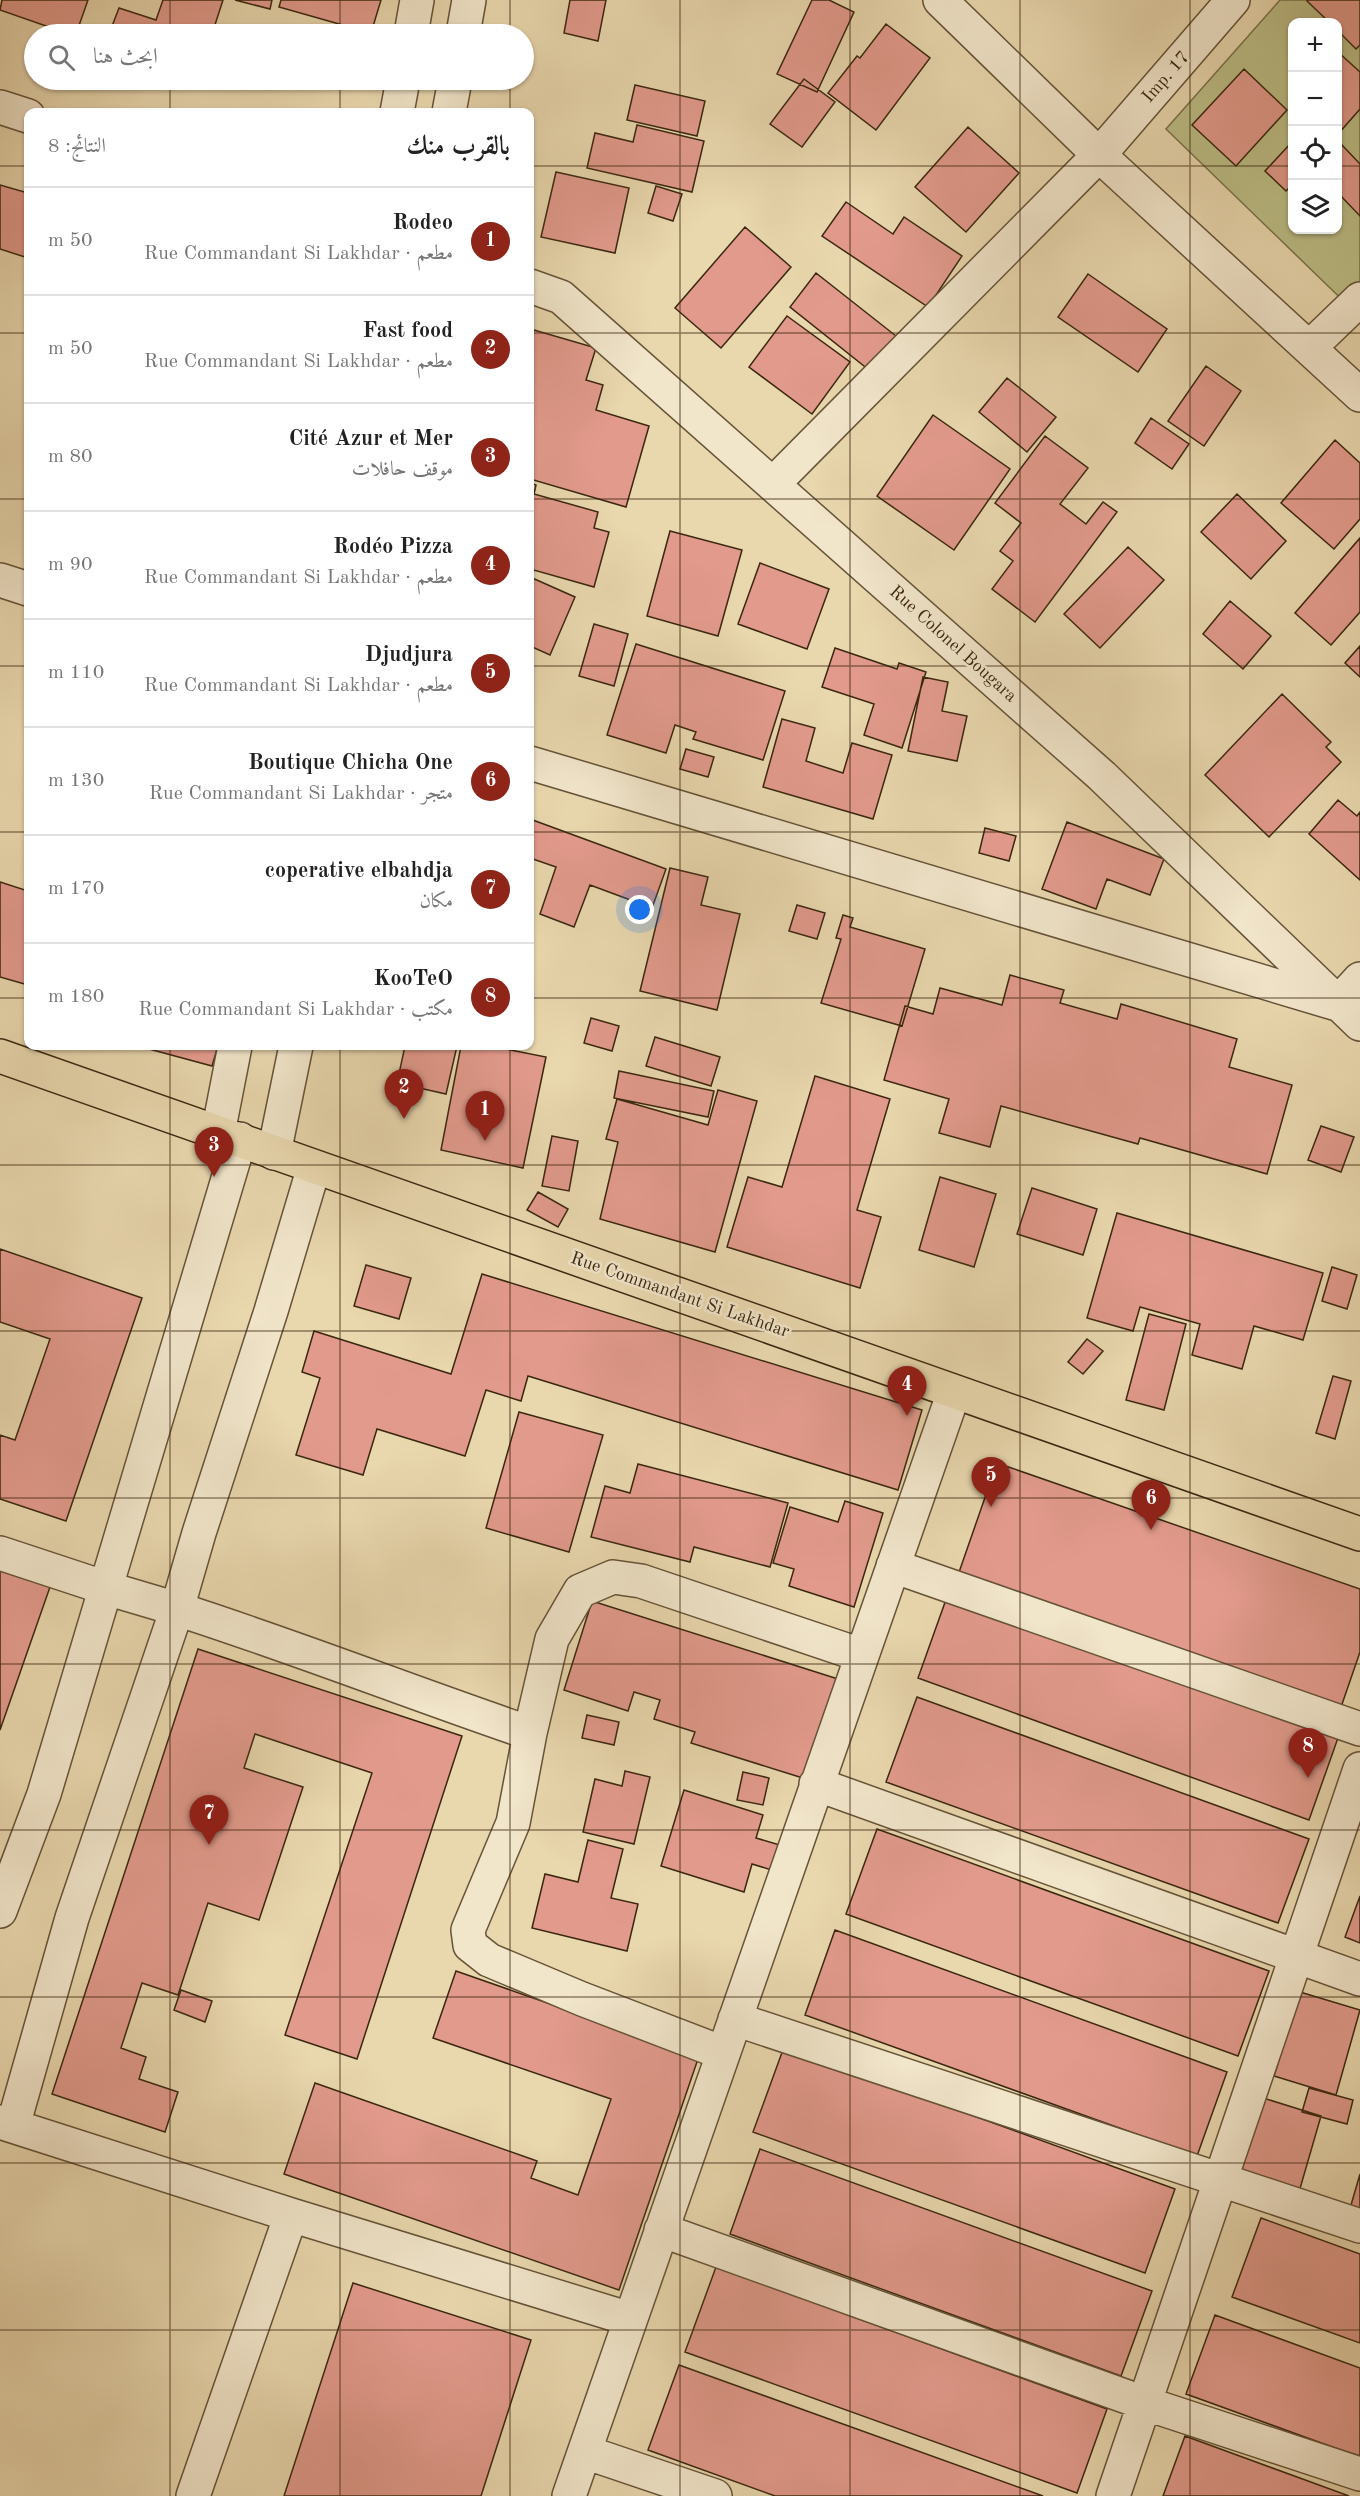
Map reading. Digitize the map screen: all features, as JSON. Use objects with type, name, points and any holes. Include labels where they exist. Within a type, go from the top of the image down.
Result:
[{"type":"main road","name":"Rue Commandant Si Lakhdar","points":[[0,1056],[1360,1534]]},
{"type":"street","points":[[413,24],[417,0]]},
{"type":"street","points":[[465,24],[469,0]]},
{"type":"street","points":[[940,0],[1099,155],[1360,395]]},
{"type":"street","name":"Imp. 17","points":[[773,484],[1099,155],[1233,0]]},
{"type":"street","points":[[398,108],[401,90]]},
{"type":"street","points":[[450,108],[453,90]]},
{"type":"street","points":[[0,107],[24,115]]},
{"type":"street","name":"Rue Colonel Bougara","points":[[534,287],[561,297],[1102,776],[1349,1014]]},
{"type":"street","points":[[1309,348],[1360,299]]},
{"type":"street","points":[[0,580],[24,588]]},
{"type":"street","points":[[534,764],[1349,1014],[1360,979]]},
{"type":"street","points":[[0,1911],[44,1794],[106,1588],[229,1136],[235,1050]]},
{"type":"street","points":[[274,1153],[295,1050]]},
{"type":"street","points":[[314,1167],[272,1311],[199,1533],[177,1609],[72,1918],[6,2124],[291,2215],[630,2319]]},
{"type":"street","points":[[569,2496],[954,1392]]},
{"type":"street","points":[[0,1553],[276,1641],[530,1733]]},
{"type":"street","points":[[892,1566],[1360,1729]]},
{"type":"street","points":[[723,2053],[582,1999],[489,1960],[470,1946],[468,1930],[513,1823],[530,1733],[552,1639],[580,1591],[613,1577],[641,1581],[861,1655]]},
{"type":"street","points":[[1113,2496],[1360,1768]]},
{"type":"street","points":[[816,1784],[1360,1978]]},
{"type":"street","points":[[735,2019],[1360,2226]]},
{"type":"street","points":[[193,2496],[291,2215]]},
{"type":"street","points":[[661,2230],[1144,2403],[1360,2474]]},
{"type":"street","points":[[585,2452],[715,2496]]},
{"type":"green space","points":[[1280,0],[1360,0],[1360,317],[1166,129]]},
{"type":"building","points":[[2,0],[88,0],[80,24],[40,24],[0,10]]},
{"type":"building","points":[[163,0],[223,0],[215,24],[113,24],[119,8],[156,20]]},
{"type":"building","points":[[235,0],[272,0],[270,9]]},
{"type":"building","points":[[281,0],[381,0],[374,24],[339,24],[279,7]]},
{"type":"building","points":[[570,0],[606,0],[598,41],[564,33]]},
{"type":"building","points":[[812,0],[829,0],[854,12],[817,92],[777,74]]},
{"type":"building","points":[[1360,0],[1360,45],[1356,49],[1342,35],[1342,18],[1325,18],[1307,1]]},
{"type":"building","points":[[886,24],[930,58],[876,130],[828,93],[857,56],[860,58]]},
{"type":"building","points":[[1342,56],[1360,72],[1360,109],[1342,129]]},
{"type":"building","points":[[1244,69],[1287,110],[1236,166],[1192,125]]},
{"type":"building","points":[[804,79],[835,102],[802,147],[770,124]]},
{"type":"building","points":[[635,85],[705,101],[697,136],[627,120]]},
{"type":"building","points":[[637,125],[704,141],[692,192],[587,168],[595,133],[633,142]]},
{"type":"building","points":[[968,127],[1019,173],[966,232],[915,187]]},
{"type":"building","points":[[1342,145],[1360,164],[1360,216],[1342,197]]},
{"type":"building","points":[[1288,146],[1288,189],[1286,191],[1265,171]]},
{"type":"building","points":[[556,172],[629,188],[615,253],[541,237]]},
{"type":"building","points":[[0,185],[24,192],[24,257],[0,249]]},
{"type":"building","points":[[656,186],[682,194],[673,221],[648,213]]},
{"type":"building","points":[[846,202],[893,234],[904,217],[962,256],[928,307],[822,236]]},
{"type":"building","points":[[745,227],[791,267],[721,348],[675,308]]},
{"type":"building","points":[[816,273],[896,336],[869,370],[790,307]]},
{"type":"building","points":[[1088,274],[1167,329],[1138,372],[1058,317]]},
{"type":"building","points":[[787,316],[850,362],[812,414],[749,367]]},
{"type":"building","points":[[534,330],[596,348],[586,380],[603,385],[596,410],[649,426],[626,507],[534,480]]},
{"type":"building","points":[[1206,366],[1241,391],[1204,446],[1168,421]]},
{"type":"building","points":[[1007,378],[1056,417],[1027,452],[979,412]]},
{"type":"building","points":[[933,415],[1010,469],[954,550],[877,496]]},
{"type":"building","points":[[1151,418],[1189,444],[1172,469],[1135,443]]},
{"type":"building","points":[[1045,436],[1088,468],[1060,504],[1086,524],[1103,502],[1117,512],[1035,622],[992,589],[1013,561],[1000,551],[1021,523],[995,503]]},
{"type":"building","points":[[1335,440],[1360,463],[1360,519],[1334,549],[1281,503]]},
{"type":"building","points":[[534,494],[598,512],[594,528],[609,532],[594,587],[534,570]]},
{"type":"building","points":[[1237,494],[1286,541],[1251,579],[1201,532]]},
{"type":"building","points":[[670,531],[742,550],[718,636],[647,616]]},
{"type":"building","points":[[1360,538],[1360,612],[1331,645],[1295,613]]},
{"type":"building","points":[[1128,547],[1164,580],[1100,648],[1064,614]]},
{"type":"building","points":[[760,563],[829,589],[807,649],[738,624]]},
{"type":"building","points":[[534,579],[575,597],[550,655],[534,648]]},
{"type":"building","points":[[1230,601],[1271,636],[1243,669],[1203,634]]},
{"type":"building","points":[[594,624],[628,634],[614,686],[579,676]]},
{"type":"building","points":[[636,644],[785,691],[763,760],[693,739],[696,732],[675,725],[666,753],[607,735]]},
{"type":"building","points":[[1360,646],[1360,677],[1345,663]]},
{"type":"building","points":[[835,648],[897,669],[899,663],[926,672],[902,748],[864,735],[874,704],[822,687]]},
{"type":"building","points":[[923,677],[948,682],[942,711],[967,716],[957,761],[908,751]]},
{"type":"building","points":[[1282,694],[1331,742],[1326,747],[1341,762],[1269,837],[1205,775]]},
{"type":"building","points":[[782,719],[815,728],[806,761],[843,773],[852,743],[892,755],[873,819],[763,787]]},
{"type":"building","points":[[686,749],[714,757],[708,777],[680,769]]},
{"type":"building","points":[[1338,800],[1357,816],[1360,812],[1360,880],[1309,834]]},
{"type":"building","points":[[534,820],[666,869],[652,908],[590,885],[574,927],[540,914],[556,867],[534,859]]},
{"type":"building","points":[[1067,822],[1164,859],[1150,895],[1107,879],[1096,909],[1042,889]]},
{"type":"building","points":[[985,828],[1016,836],[1009,861],[979,853]]},
{"type":"building","points":[[670,868],[708,877],[701,905],[740,914],[717,1010],[640,991]]},
{"type":"building","points":[[0,882],[24,890],[24,984],[0,977]]},
{"type":"building","points":[[797,905],[825,913],[817,939],[789,931]]},
{"type":"building","points":[[843,915],[853,918],[850,927],[925,949],[902,1026],[821,1003],[841,939],[836,938]]},
{"type":"building","points":[[1010,975],[1064,990],[1060,1003],[1117,1019],[1121,1004],[1237,1039],[1229,1067],[1292,1085],[1267,1174],[1140,1138],[1138,1144],[1001,1106],[990,1147],[939,1133],[949,1099],[884,1080],[905,1006],[933,1014],[940,988],[1002,1005]]},
{"type":"building","points":[[591,1018],[619,1026],[612,1051],[584,1043]]},
{"type":"building","points":[[655,1037],[720,1057],[711,1086],[646,1066]]},
{"type":"building","points":[[153,1050],[217,1050],[212,1066]]},
{"type":"building","points":[[404,1050],[456,1050],[446,1094],[397,1083]]},
{"type":"building","points":[[460,1050],[511,1050],[546,1057],[523,1168],[441,1150]]},
{"type":"building","points":[[619,1071],[714,1091],[708,1117],[614,1098]]},
{"type":"building","points":[[815,1076],[890,1099],[857,1210],[881,1217],[860,1288],[727,1247],[748,1177],[782,1187]]},
{"type":"building","points":[[718,1090],[757,1101],[715,1252],[600,1219],[618,1142],[606,1139],[617,1099],[708,1125]]},
{"type":"building","points":[[1321,1126],[1354,1137],[1341,1172],[1308,1160]]},
{"type":"building","points":[[552,1136],[578,1141],[569,1191],[542,1186]]},
{"type":"building","points":[[940,1177],[996,1194],[974,1267],[919,1250]]},
{"type":"building","points":[[1032,1188],[1097,1209],[1083,1255],[1017,1234]]},
{"type":"building","points":[[538,1192],[568,1209],[558,1227],[527,1210]]},
{"type":"building","points":[[1117,1213],[1323,1273],[1303,1340],[1254,1326],[1242,1369],[1192,1355],[1200,1324],[1140,1307],[1133,1331],[1087,1318]]},
{"type":"building","points":[[0,1249],[142,1298],[66,1521],[0,1499],[0,1435],[15,1440],[50,1339],[0,1322]]},
{"type":"building","points":[[366,1265],[411,1278],[399,1319],[354,1306]]},
{"type":"building","points":[[1332,1267],[1357,1275],[1347,1309],[1322,1301]]},
{"type":"building","points":[[482,1274],[922,1410],[898,1490],[528,1376],[521,1401],[486,1390],[465,1456],[377,1429],[363,1475],[296,1455],[320,1378],[302,1372],[314,1331],[451,1374]]},
{"type":"building","points":[[1149,1314],[1186,1324],[1164,1410],[1126,1400]]},
{"type":"building","points":[[1087,1339],[1103,1351],[1083,1374],[1068,1362]]},
{"type":"building","points":[[1333,1376],[1351,1381],[1335,1439],[1316,1433]]},
{"type":"building","points":[[519,1412],[603,1435],[569,1552],[486,1528]]},
{"type":"building","points":[[997,1463],[1360,1589],[1360,1652],[1340,1710],[957,1578]]},
{"type":"building","points":[[638,1464],[788,1503],[770,1567],[694,1547],[690,1562],[591,1537],[605,1486],[630,1493]]},
{"type":"building","points":[[845,1501],[883,1513],[854,1607],[789,1586],[794,1569],[773,1563],[790,1507],[838,1522]]},
{"type":"building","points":[[0,1569],[50,1587],[0,1730]]},
{"type":"building","points":[[948,1594],[1339,1735],[1309,1820],[918,1678]]},
{"type":"building","points":[[592,1601],[838,1679],[806,1779],[691,1743],[695,1732],[654,1719],[660,1700],[634,1692],[628,1711],[564,1690]]},
{"type":"building","points":[[198,1649],[462,1736],[357,2059],[285,2035],[372,1773],[255,1734],[244,1768],[303,1787],[259,1920],[208,1903],[178,1995],[142,1983],[121,2048],[146,2057],[139,2079],[178,2092],[165,2132],[52,2094]]},
{"type":"building","points":[[917,1697],[1309,1839],[1278,1923],[886,1782]]},
{"type":"building","points":[[587,1715],[619,1722],[614,1745],[582,1738]]},
{"type":"building","points":[[625,1771],[650,1777],[634,1844],[583,1832],[595,1779],[622,1786]]},
{"type":"building","points":[[743,1772],[769,1778],[763,1805],[737,1800]]},
{"type":"building","points":[[684,1790],[763,1815],[756,1838],[783,1846],[775,1871],[752,1864],[744,1892],[661,1866]]},
{"type":"building","points":[[877,1829],[1269,1971],[1238,2056],[846,1914]]},
{"type":"building","points":[[588,1840],[623,1849],[611,1898],[638,1904],[627,1951],[532,1928],[545,1874],[578,1882]]},
{"type":"building","points":[[1360,1896],[1360,1943],[1345,1937]]},
{"type":"building","points":[[835,1930],[1227,2072],[1197,2156],[805,2015]]},
{"type":"building","points":[[456,1971],[699,2056],[619,2290],[284,2174],[315,2083],[537,2161],[531,2178],[578,2195],[611,2099],[433,2038]]},
{"type":"building","points":[[181,1990],[212,2001],[205,2022],[174,2010]]},
{"type":"building","points":[[1300,1992],[1360,2010],[1336,2095],[1274,2076]]},
{"type":"building","points":[[784,2047],[1175,2189],[1145,2273],[753,2132]]},
{"type":"building","points":[[1309,2088],[1353,2100],[1347,2124],[1302,2112]]},
{"type":"building","points":[[1260,2097],[1321,2116],[1299,2192],[1237,2173]]},
{"type":"building","points":[[760,2149],[1152,2291],[1121,2376],[730,2234]]},
{"type":"building","points":[[1360,2174],[1360,2215],[1349,2212]]},
{"type":"building","points":[[1261,2218],[1360,2254],[1360,2343],[1232,2297]]},
{"type":"building","points":[[716,2267],[1107,2409],[1077,2493],[685,2352]]},
{"type":"building","points":[[353,2283],[531,2340],[481,2496],[284,2496]]},
{"type":"building","points":[[1215,2315],[1360,2368],[1360,2457],[1186,2394]]},
{"type":"building","points":[[679,2365],[1043,2496],[775,2496],[648,2450]]},
{"type":"building","points":[[1185,2436],[1349,2496],[1163,2496]]},
{"type":"place","name":"Fast food","points":[[404,1119]]},
{"type":"place","name":"Rodeo","points":[[485,1141]]},
{"type":"place","name":"Cité Azur et Mer","points":[[214,1177]]},
{"type":"place","name":"Rodéo Pizza","points":[[907,1416]]},
{"type":"place","name":"Djudjura","points":[[991,1507]]},
{"type":"place","name":"Boutique Chicha One","points":[[1151,1530]]},
{"type":"place","name":"KooTeO","points":[[1308,1778]]},
{"type":"place","name":"coperative elbahdja","points":[[209,1845]]}]
